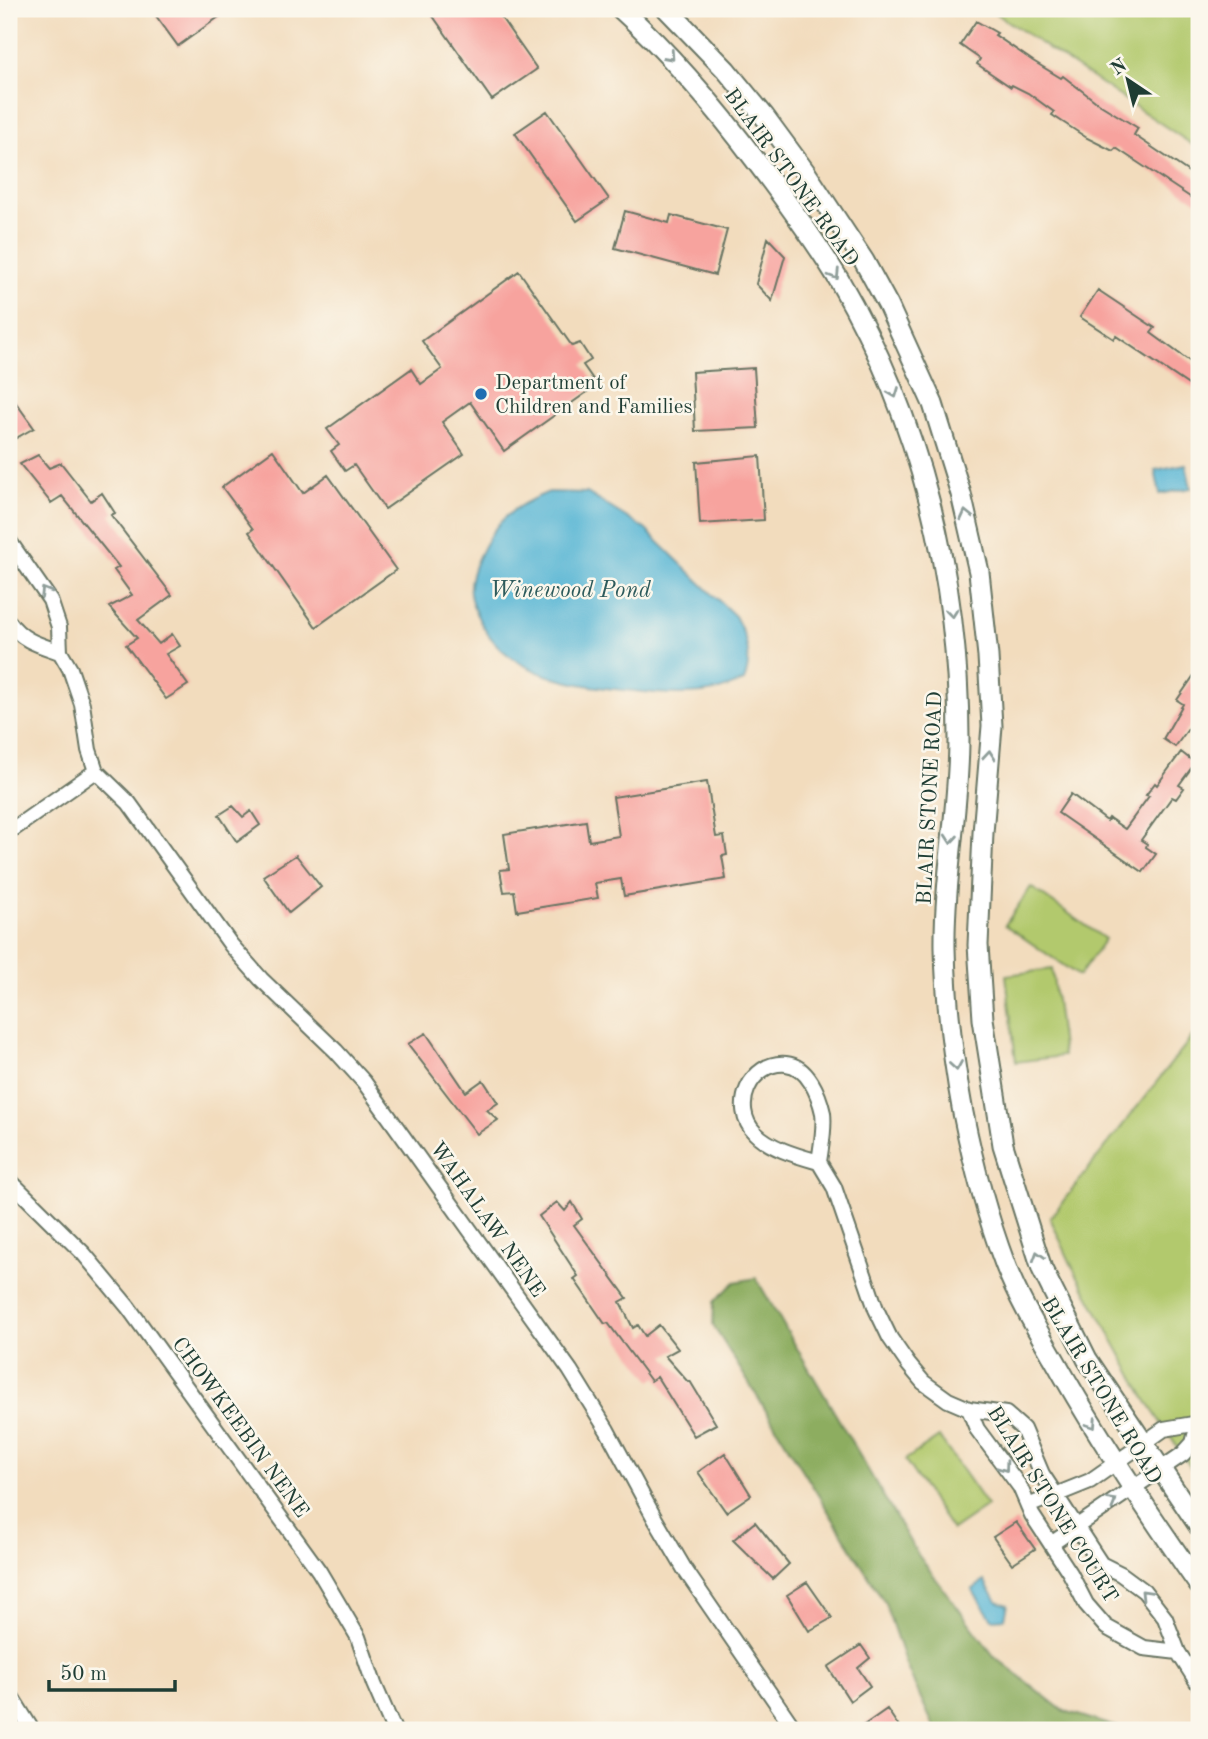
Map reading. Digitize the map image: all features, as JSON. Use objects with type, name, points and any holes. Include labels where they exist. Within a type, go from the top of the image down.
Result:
[{"type":"main road","name":"BLAIR STONE ROAD","points":[[621,9],[658,43],[710,100],[794,211],[839,280],[866,331],[888,377],[912,439],[933,511],[949,585],[957,663],[959,743],[945,948],[952,1046],[963,1114],[981,1186],[1006,1266],[1064,1378],[1116,1462],[1199,1585]]},
{"type":"main road","name":"BLAIR STONE ROAD","points":[[667,9],[734,79],[806,173],[864,261],[894,316],[936,414],[961,494],[980,582],[992,726],[983,833],[978,945],[983,1020],[1003,1145],[1042,1269],[1087,1359],[1199,1526]]},
{"type":"main road","points":[[710,100],[734,79]]},
{"type":"main road","points":[[866,331],[894,316]]},
{"type":"main road","points":[[949,585],[980,582]]},
{"type":"main road","points":[[945,948],[978,945]]},
{"type":"street","points":[[9,541],[50,600],[59,627],[60,652],[70,669],[82,704],[89,750],[96,771],[9,832]]},
{"type":"street","points":[[9,622],[16,633],[60,652]]},
{"type":"street","name":"WAHALAW NENE","points":[[96,771],[129,803],[231,945],[261,979],[336,1051],[364,1082],[570,1370],[607,1430],[685,1570],[796,1730]]},
{"type":"street","points":[[819,1162],[774,1145],[756,1134],[746,1120],[743,1103],[746,1089],[756,1075],[769,1067],[786,1064],[799,1068],[813,1085],[823,1114],[819,1162],[834,1187],[876,1309],[890,1338],[923,1382],[948,1400],[970,1409]]},
{"type":"street","name":"CHOWKEEBIN NENE","points":[[9,1180],[83,1254],[128,1307],[319,1571],[358,1637],[394,1730]]},
{"type":"street","name":"BLAIR STONE COURT","points":[[1178,1652],[1144,1648],[1106,1627],[1086,1604],[1028,1506],[1020,1487],[977,1429],[970,1409],[1006,1414],[1023,1429],[1042,1474],[1101,1564],[1121,1574],[1144,1591],[1165,1618],[1178,1652],[1199,1685]]},
{"type":"street","points":[[1028,1506],[1090,1481],[1164,1429],[1177,1425],[1199,1424],[1193,1443],[1183,1454],[1051,1544]]},
{"type":"street","points":[[9,1693],[32,1730]]},
{"type":"green space","points":[[989,9],[1199,9],[1199,149]]},
{"type":"green space","points":[[1031,887],[1105,939],[1079,976],[1005,925]]},
{"type":"green space","points":[[1052,969],[1063,1056],[1016,1062],[1006,975]]},
{"type":"green space","points":[[1199,1028],[1199,1480],[1149,1405],[1072,1266],[1050,1218]]},
{"type":"green space","points":[[756,1278],[916,1552],[994,1656],[1062,1710],[1126,1730],[939,1730],[934,1727],[907,1668],[885,1603],[713,1325],[714,1302],[735,1282]]},
{"type":"green space","points":[[939,1437],[987,1506],[952,1530],[905,1460]]},
{"type":"water","points":[[1186,464],[1191,488],[1160,494],[1155,470]]},
{"type":"water","name":"Winewood Pond","points":[[549,492],[587,493],[645,529],[735,616],[747,648],[748,664],[744,681],[718,690],[690,694],[591,686],[548,676],[528,667],[494,642],[481,623],[471,599],[470,584],[474,568],[484,545],[498,525],[524,503]]},
{"type":"water","points":[[984,1581],[997,1601],[1008,1605],[1005,1618],[992,1619],[972,1590]]},
{"type":"building","points":[[151,9],[230,9],[178,46]]},
{"type":"building","points":[[428,9],[495,9],[537,69],[492,100]]},
{"type":"building","points":[[976,21],[1138,128],[1134,135],[1199,179],[1199,203],[1116,148],[1113,151],[1087,138],[1052,115],[1054,112],[1028,93],[1012,85],[1011,87],[977,64],[980,59],[960,45]]},
{"type":"building","points":[[547,111],[609,199],[577,221],[515,133]]},
{"type":"building","points":[[625,211],[669,223],[671,215],[727,230],[715,275],[615,248]]},
{"type":"building","points":[[768,238],[785,256],[772,301],[756,284]]},
{"type":"building","name":"Department of Children and Families","points":[[519,271],[572,346],[580,343],[591,360],[583,365],[597,385],[504,451],[470,402],[442,422],[464,454],[385,509],[354,465],[345,471],[331,451],[339,445],[327,429],[411,369],[421,384],[442,369],[422,341]]},
{"type":"building","points":[[1098,290],[1155,328],[1151,333],[1199,368],[1199,392],[1116,336],[1114,339],[1080,317]]},
{"type":"building","points":[[754,368],[758,428],[695,431],[692,372]]},
{"type":"building","points":[[9,393],[34,428],[9,442]]},
{"type":"building","points":[[273,450],[303,493],[328,475],[396,570],[316,627],[249,532],[253,529],[222,487]]},
{"type":"building","points":[[38,455],[49,468],[61,463],[91,501],[102,493],[115,513],[111,515],[172,595],[138,620],[159,644],[172,634],[180,646],[166,654],[188,685],[166,699],[126,645],[137,638],[109,607],[132,595],[114,570],[119,567],[62,496],[51,503],[20,464]]},
{"type":"building","points":[[760,456],[764,520],[700,524],[696,462]]},
{"type":"building","points":[[1199,668],[1199,714],[1175,747],[1163,739],[1183,704],[1177,700]]},
{"type":"building","points":[[1181,752],[1195,763],[1179,785],[1184,788],[1176,799],[1172,797],[1141,840],[1156,854],[1143,872],[1058,813],[1071,794],[1107,821],[1109,818],[1125,829],[1149,796],[1146,795],[1155,783],[1157,785]]},
{"type":"building","points":[[707,782],[716,837],[724,836],[727,855],[722,856],[726,879],[624,896],[621,879],[595,883],[598,898],[517,911],[514,891],[504,892],[500,870],[509,869],[504,834],[586,821],[589,841],[619,836],[613,797]]},
{"type":"building","points":[[233,806],[243,817],[251,811],[260,825],[237,842],[219,815]]},
{"type":"building","points":[[296,855],[321,887],[289,913],[263,876]]},
{"type":"building","points":[[426,1033],[466,1092],[483,1080],[498,1103],[487,1110],[498,1120],[477,1134],[408,1044]]},
{"type":"building","points":[[557,1202],[565,1211],[572,1202],[582,1219],[574,1225],[627,1298],[620,1302],[633,1328],[638,1325],[645,1336],[659,1325],[678,1349],[665,1356],[688,1382],[690,1381],[716,1424],[694,1436],[657,1377],[651,1381],[608,1323],[605,1324],[574,1279],[578,1276],[539,1216]]},
{"type":"building","points":[[725,1453],[751,1495],[726,1512],[698,1472]]},
{"type":"building","points":[[755,1522],[789,1564],[773,1579],[733,1540]]},
{"type":"building","points":[[1016,1522],[1035,1549],[1012,1564],[993,1537]]},
{"type":"building","points":[[807,1582],[832,1618],[809,1631],[787,1595]]},
{"type":"building","points":[[861,1645],[870,1658],[858,1668],[870,1686],[850,1701],[828,1667]]},
{"type":"building","points":[[887,1709],[901,1730],[857,1730]]},
{"type":"place","name":"Department of Children and Families","points":[[481,394]]}]
